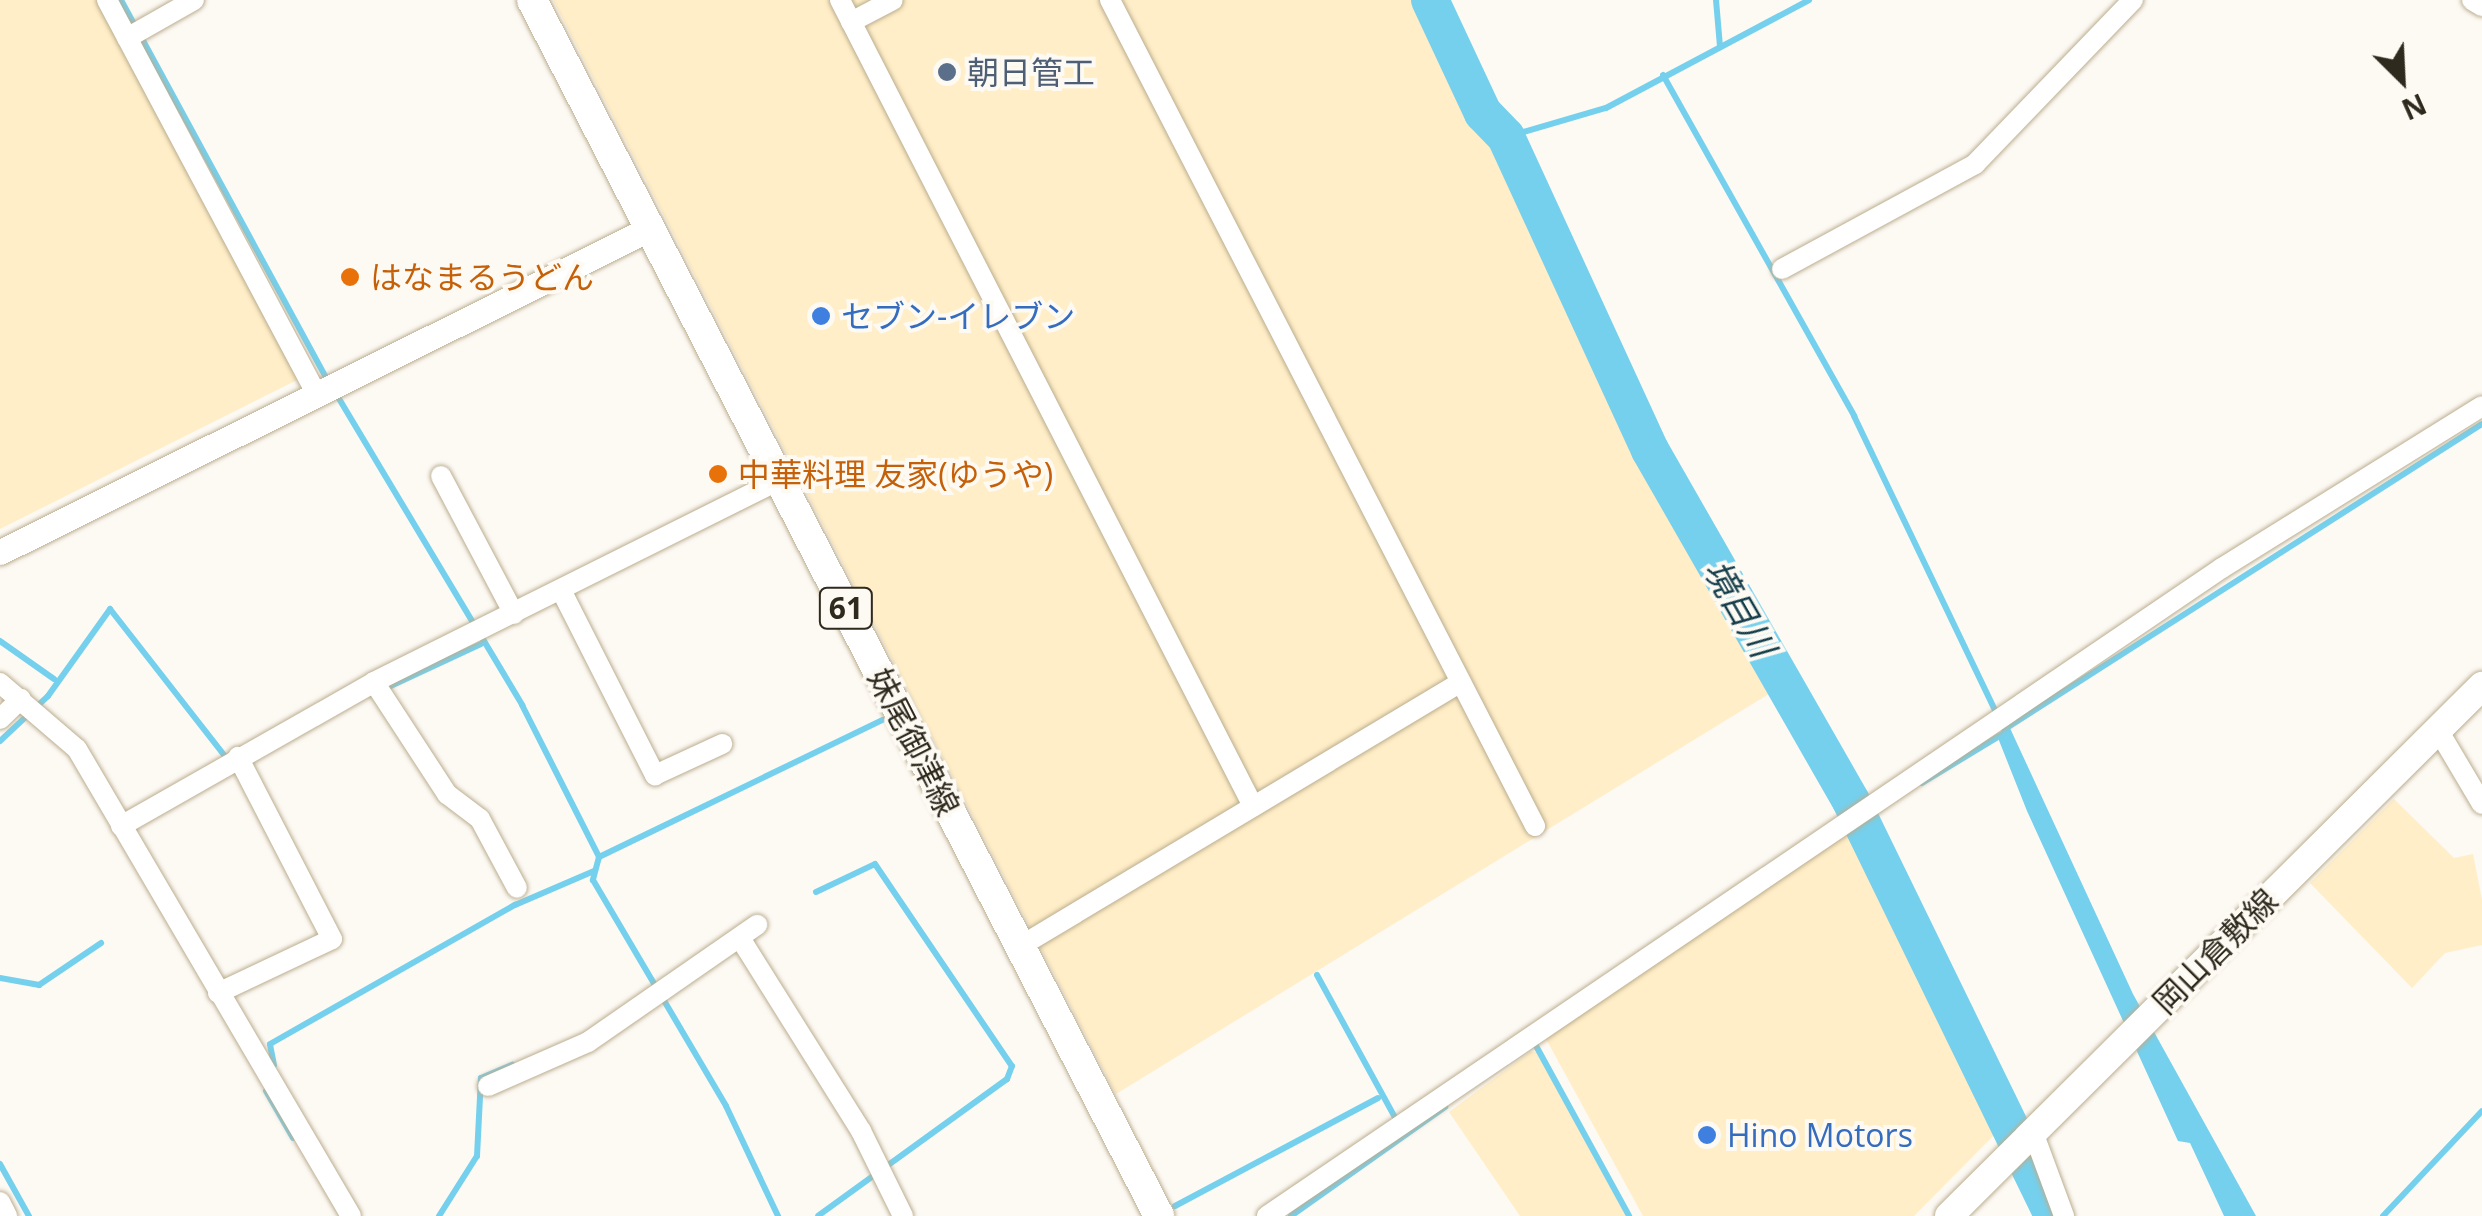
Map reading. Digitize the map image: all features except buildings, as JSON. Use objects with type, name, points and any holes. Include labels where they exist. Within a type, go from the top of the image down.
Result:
[{"type":"main road","name":"妹尾御津線","points":[[532,0],[646,230],[781,480],[1160,1216]]},
{"type":"main road","name":"岡山倉敷線","points":[[1949,1216],[2482,686]]},
{"type":"street","points":[[107,0],[134,34],[326,388]]},
{"type":"street","points":[[134,34],[194,0]]},
{"type":"street","points":[[840,0],[1253,806]]},
{"type":"street","points":[[851,22],[892,0]]},
{"type":"street","points":[[1110,0],[1536,826]]},
{"type":"street","points":[[1782,269],[1975,164],[2133,0]]},
{"type":"street","points":[[2472,0],[2482,6]]},
{"type":"street","points":[[0,552],[646,230]]},
{"type":"street","points":[[1267,1216],[2000,716],[2482,406]]},
{"type":"street","points":[[441,476],[514,614]]},
{"type":"street","points":[[121,826],[379,689],[473,634],[781,480]]},
{"type":"street","points":[[561,590],[655,775],[722,744]]},
{"type":"street","points":[[1019,947],[1461,682]]},
{"type":"street","points":[[0,683],[77,748],[351,1216]]},
{"type":"street","points":[[379,689],[448,794],[480,819],[517,888]]},
{"type":"street","points":[[0,719],[30,706]]},
{"type":"street","points":[[2438,730],[2482,804]]},
{"type":"street","points":[[218,993],[332,940],[237,764]]},
{"type":"street","points":[[488,1086],[662,996],[748,932],[903,1216]]},
{"type":"street","points":[[2033,1132],[2064,1216]]},
{"type":"street","points":[[0,1202],[6,1216]]},
{"type":"shaded area","points":[[0,0],[97,0],[299,379],[0,529]]},
{"type":"shaded area","points":[[553,0],[1420,0],[1772,692],[1116,1094]]},
{"type":"shaded area","points":[[2394,799],[2454,858],[2473,854],[2482,900],[2482,945],[2445,953],[2412,988],[2310,883]]},
{"type":"shaded area","points":[[1854,828],[2002,1127],[1914,1216],[1643,1216],[1545,1037]]},
{"type":"shaded area","points":[[1530,1052],[1538,1052],[1626,1216],[1520,1216],[1449,1112]]},
{"type":"water","points":[[2009,726],[2133,994],[2256,1216],[2224,1216],[2190,1143],[2178,1141],[2027,811],[1998,738]]},
{"type":"waterway","points":[[121,0],[328,382]]},
{"type":"waterway","name":"境目川","points":[[1430,0],[1483,113],[1506,137],[1650,450],[1851,801],[2053,1216]]},
{"type":"waterway","points":[[1716,0],[1720,47]]},
{"type":"waterway","points":[[1506,137],[1606,108],[1809,0]]},
{"type":"waterway","points":[[1663,75],[1854,416],[2008,737]]},
{"type":"waterway","points":[[335,392],[522,705],[599,857],[593,880],[726,1106],[778,1216]]},
{"type":"waterway","points":[[2005,729],[2482,424]]},
{"type":"waterway","points":[[0,741],[48,696],[110,609],[227,759]]},
{"type":"waterway","points":[[0,641],[54,679]]},
{"type":"waterway","points":[[382,690],[481,644]]},
{"type":"waterway","points":[[599,857],[883,720]]},
{"type":"waterway","points":[[1922,783],[2006,732]]},
{"type":"waterway","points":[[816,892],[875,864],[1012,1066],[1007,1079],[818,1216]]},
{"type":"waterway","points":[[274,1065],[270,1044],[515,905],[594,871]]},
{"type":"waterway","points":[[0,978],[39,985],[101,943]]},
{"type":"waterway","points":[[1317,975],[1396,1119]]},
{"type":"waterway","points":[[1535,1044],[1629,1216]]},
{"type":"waterway","points":[[439,1216],[477,1156],[481,1078],[512,1065]]},
{"type":"waterway","points":[[266,1091],[293,1138]]},
{"type":"waterway","points":[[1175,1206],[1378,1098]]},
{"type":"waterway","points":[[1291,1216],[1445,1107]]},
{"type":"waterway","points":[[2383,1216],[2482,1111]]},
{"type":"waterway","points":[[0,1164],[29,1216]]},
{"type":"place","name":"朝日管工","points":[[947,72]]},
{"type":"place","name":"はなまるうどん","points":[[350,277]]},
{"type":"place","name":"セブン-イレブン","points":[[821,316]]},
{"type":"place","name":"中華料理 友家(ゆうや)","points":[[718,474]]},
{"type":"place","name":"Hino Motors","points":[[1707,1135]]}]
